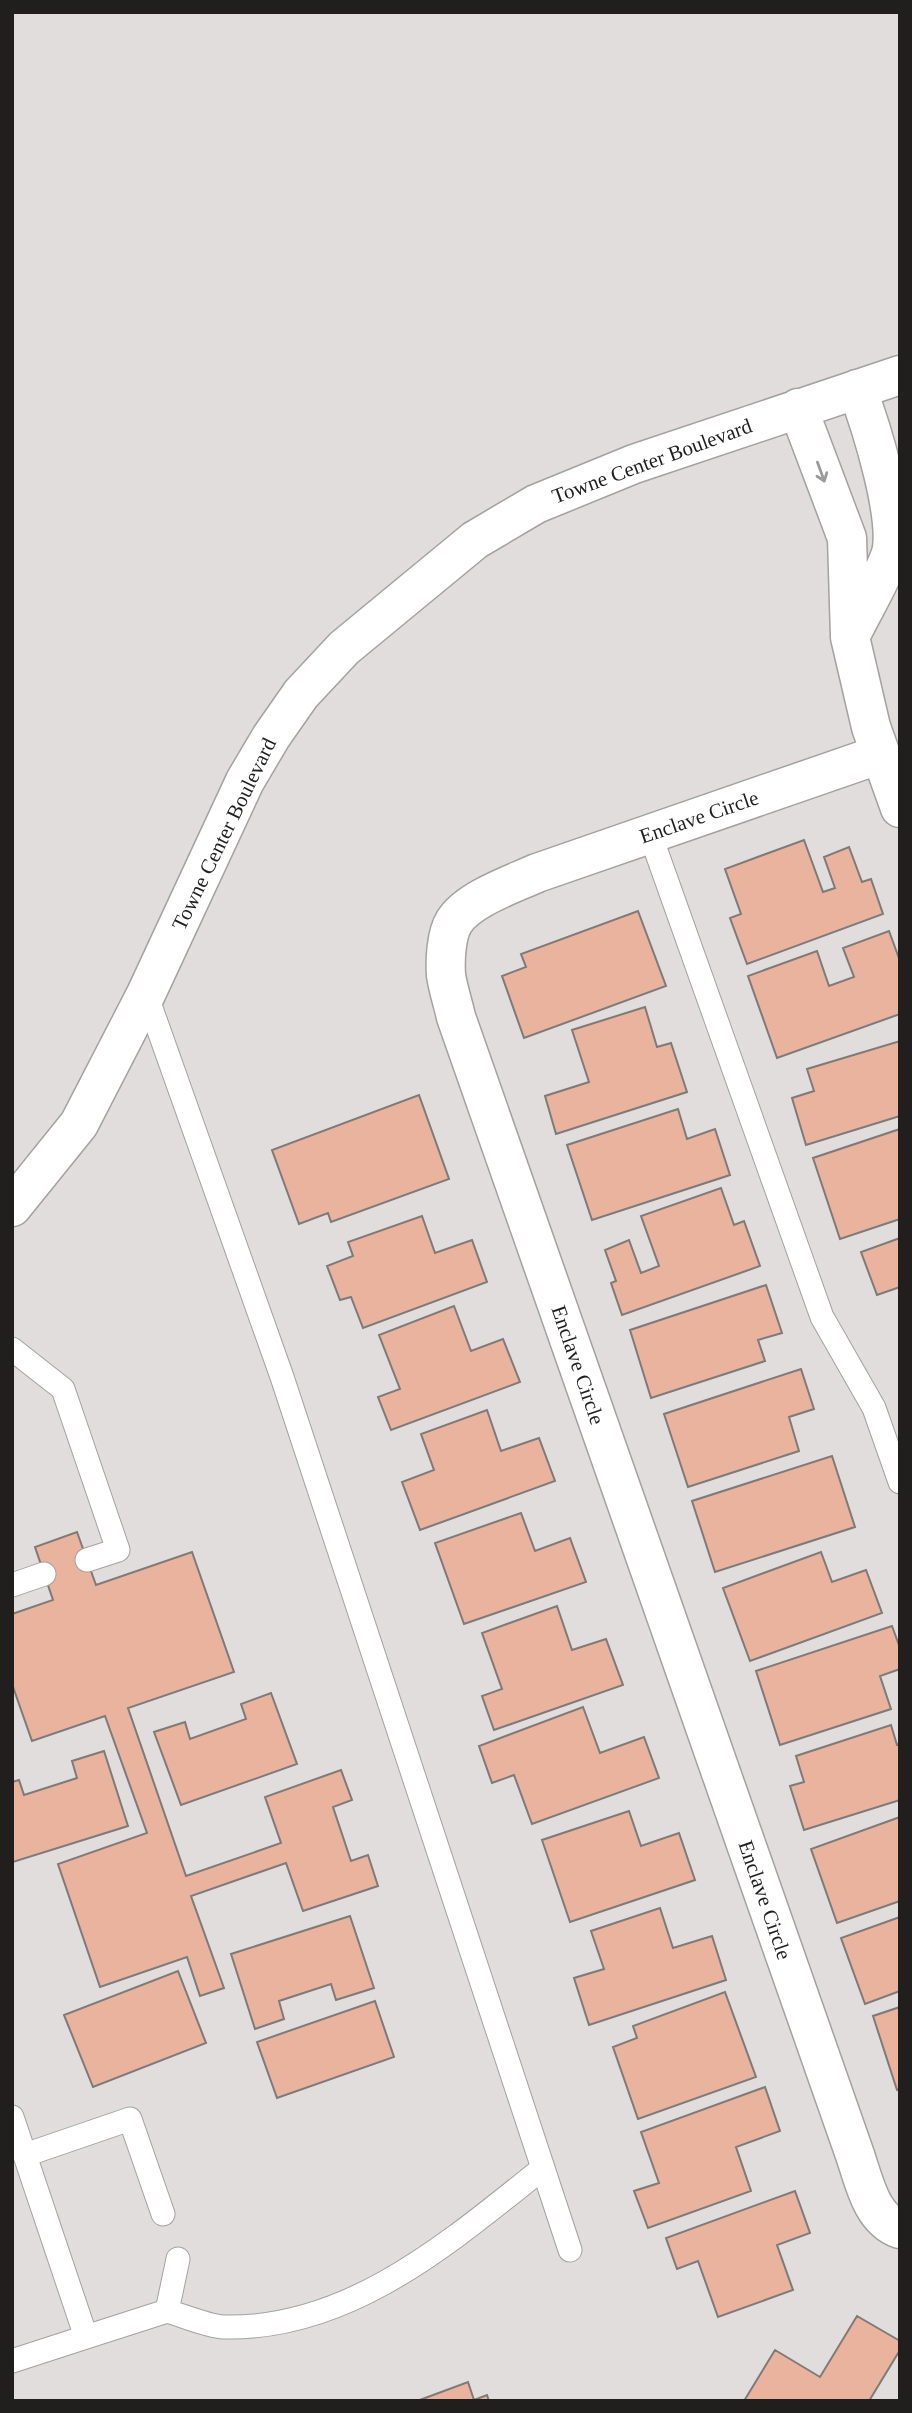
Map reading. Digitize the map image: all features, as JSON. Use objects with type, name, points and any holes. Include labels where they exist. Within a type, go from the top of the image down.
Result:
[{"type":"street","name":"Towne Center Boulevard","points":[[12,1207],[79,1124],[146,994],[251,769],[301,694],[344,648],[475,540],[536,504],[634,464],[900,375]]},
{"type":"street","points":[[850,637],[892,553],[892,521],[873,430],[857,389]]},
{"type":"street","points":[[798,408],[847,538],[850,637],[872,727],[900,808]]},
{"type":"street","points":[[847,551],[892,553]]},
{"type":"street","name":"Enclave Circle","points":[[881,754],[537,873],[488,895],[466,909],[453,922],[446,953],[446,975],[456,1017],[855,2155],[876,2210],[900,2230]]},
{"type":"lane","points":[[650,834],[822,1317],[874,1408],[900,1482]]},
{"type":"lane","points":[[146,994],[282,1377],[570,2250]]},
{"type":"lane","points":[[12,1349],[63,1389],[118,1550],[87,1560]]},
{"type":"lane","points":[[12,1585],[44,1574]]},
{"type":"lane","points":[[12,2117],[86,2337]]},
{"type":"lane","points":[[25,2155],[130,2119],[163,2214]]},
{"type":"lane","points":[[12,2361],[167,2311],[221,2327],[280,2323],[330,2308],[377,2287],[444,2247],[543,2168]]},
{"type":"lane","points":[[167,2311],[178,2259]]},
{"type":"building","points":[[804,840],[823,892],[835,888],[824,857],[849,847],[862,882],[871,879],[883,914],[747,964],[730,918],[741,914],[725,869]]},
{"type":"building","points":[[638,911],[666,986],[524,1038],[502,976],[526,967],[521,954]]},
{"type":"building","points":[[889,931],[900,961],[900,1014],[777,1058],[748,976],[817,951],[829,986],[854,977],[843,948]]},
{"type":"building","points":[[645,1007],[657,1047],[671,1043],[687,1092],[556,1134],[545,1096],[589,1082],[572,1030]]},
{"type":"building","points":[[900,1041],[900,1116],[806,1145],[792,1098],[814,1091],[807,1069]]},
{"type":"building","points":[[419,1095],[449,1179],[331,1222],[328,1213],[299,1224],[272,1150]]},
{"type":"building","points":[[678,1109],[687,1139],[715,1129],[730,1175],[592,1220],[567,1145]]},
{"type":"building","points":[[900,1129],[900,1219],[840,1239],[813,1158]]},
{"type":"building","points":[[721,1188],[734,1225],[744,1221],[760,1266],[622,1315],[611,1283],[616,1281],[605,1250],[629,1240],[641,1273],[659,1266],[641,1216]]},
{"type":"building","points":[[422,1216],[435,1253],[472,1240],[487,1282],[363,1328],[351,1297],[340,1300],[327,1266],[353,1256],[348,1242]]},
{"type":"building","points":[[900,1238],[900,1287],[877,1295],[861,1252]]},
{"type":"building","points":[[766,1285],[782,1333],[758,1340],[765,1361],[651,1398],[630,1330]]},
{"type":"building","points":[[454,1306],[471,1351],[503,1339],[520,1382],[391,1430],[378,1397],[400,1389],[379,1335]]},
{"type":"building","points":[[801,1369],[814,1409],[789,1417],[799,1451],[688,1487],[664,1414]]},
{"type":"building","points":[[487,1410],[501,1451],[539,1438],[555,1481],[420,1530],[402,1482],[434,1470],[421,1434]]},
{"type":"building","points":[[832,1456],[855,1527],[715,1572],[692,1501]]},
{"type":"building","points":[[521,1513],[535,1551],[570,1538],[586,1582],[464,1624],[435,1543]]},
{"type":"building","points":[[77,1532],[96,1585],[192,1552],[234,1672],[128,1708],[186,1876],[281,1843],[265,1797],[341,1770],[352,1800],[333,1807],[351,1861],[368,1855],[378,1886],[303,1911],[286,1863],[191,1896],[224,1988],[200,1996],[187,1957],[100,1987],[58,1864],[147,1833],[105,1716],[32,1741],[12,1684],[12,1614],[53,1600],[35,1547]]},
{"type":"building","points":[[821,1552],[832,1582],[866,1570],[882,1613],[750,1661],[723,1588]]},
{"type":"building","points":[[557,1606],[572,1650],[606,1639],[623,1685],[494,1730],[482,1696],[502,1689],[482,1633]]},
{"type":"building","points":[[892,1626],[900,1648],[900,1669],[880,1676],[891,1709],[780,1745],[756,1671]]},
{"type":"building","points":[[271,1693],[297,1764],[181,1805],[154,1732],[185,1722],[190,1739],[246,1719],[241,1704]]},
{"type":"building","points":[[583,1707],[600,1753],[644,1737],[659,1778],[532,1824],[514,1775],[492,1783],[479,1746]]},
{"type":"building","points":[[891,1725],[897,1745],[900,1744],[900,1800],[804,1830],[790,1786],[804,1782],[796,1756]]},
{"type":"building","points":[[104,1751],[128,1826],[13,1862],[12,1782],[19,1780],[24,1795],[77,1778],[72,1761]]},
{"type":"building","points":[[629,1811],[641,1846],[679,1833],[695,1880],[570,1922],[542,1840]]},
{"type":"building","points":[[900,1817],[900,1901],[837,1923],[811,1849]]},
{"type":"building","points":[[660,1908],[673,1948],[712,1936],[726,1980],[589,2025],[574,1978],[604,1969],[591,1931]]},
{"type":"building","points":[[350,1916],[374,1988],[336,2000],[331,1984],[279,2001],[284,2019],[255,2029],[231,1954]]},
{"type":"building","points":[[900,1917],[900,1991],[865,2004],[841,1938]]},
{"type":"building","points":[[178,1971],[206,2043],[93,2087],[64,2015]]},
{"type":"building","points":[[725,1992],[756,2077],[638,2119],[613,2047],[637,2038],[633,2026]]},
{"type":"building","points":[[375,2001],[394,2057],[277,2098],[257,2042]]},
{"type":"building","points":[[900,2007],[900,2089],[897,2090],[873,2016]]},
{"type":"building","points":[[765,2087],[780,2131],[736,2147],[751,2191],[648,2228],[634,2191],[659,2183],[641,2132]]},
{"type":"building","points":[[795,2191],[810,2233],[777,2245],[793,2290],[718,2317],[698,2261],[677,2269],[666,2238]]},
{"type":"building","points":[[857,2316],[900,2341],[900,2350],[869,2401],[744,2401],[775,2350],[820,2377]]},
{"type":"building","points":[[468,2382],[474,2400],[487,2395],[489,2401],[417,2401]]}]
